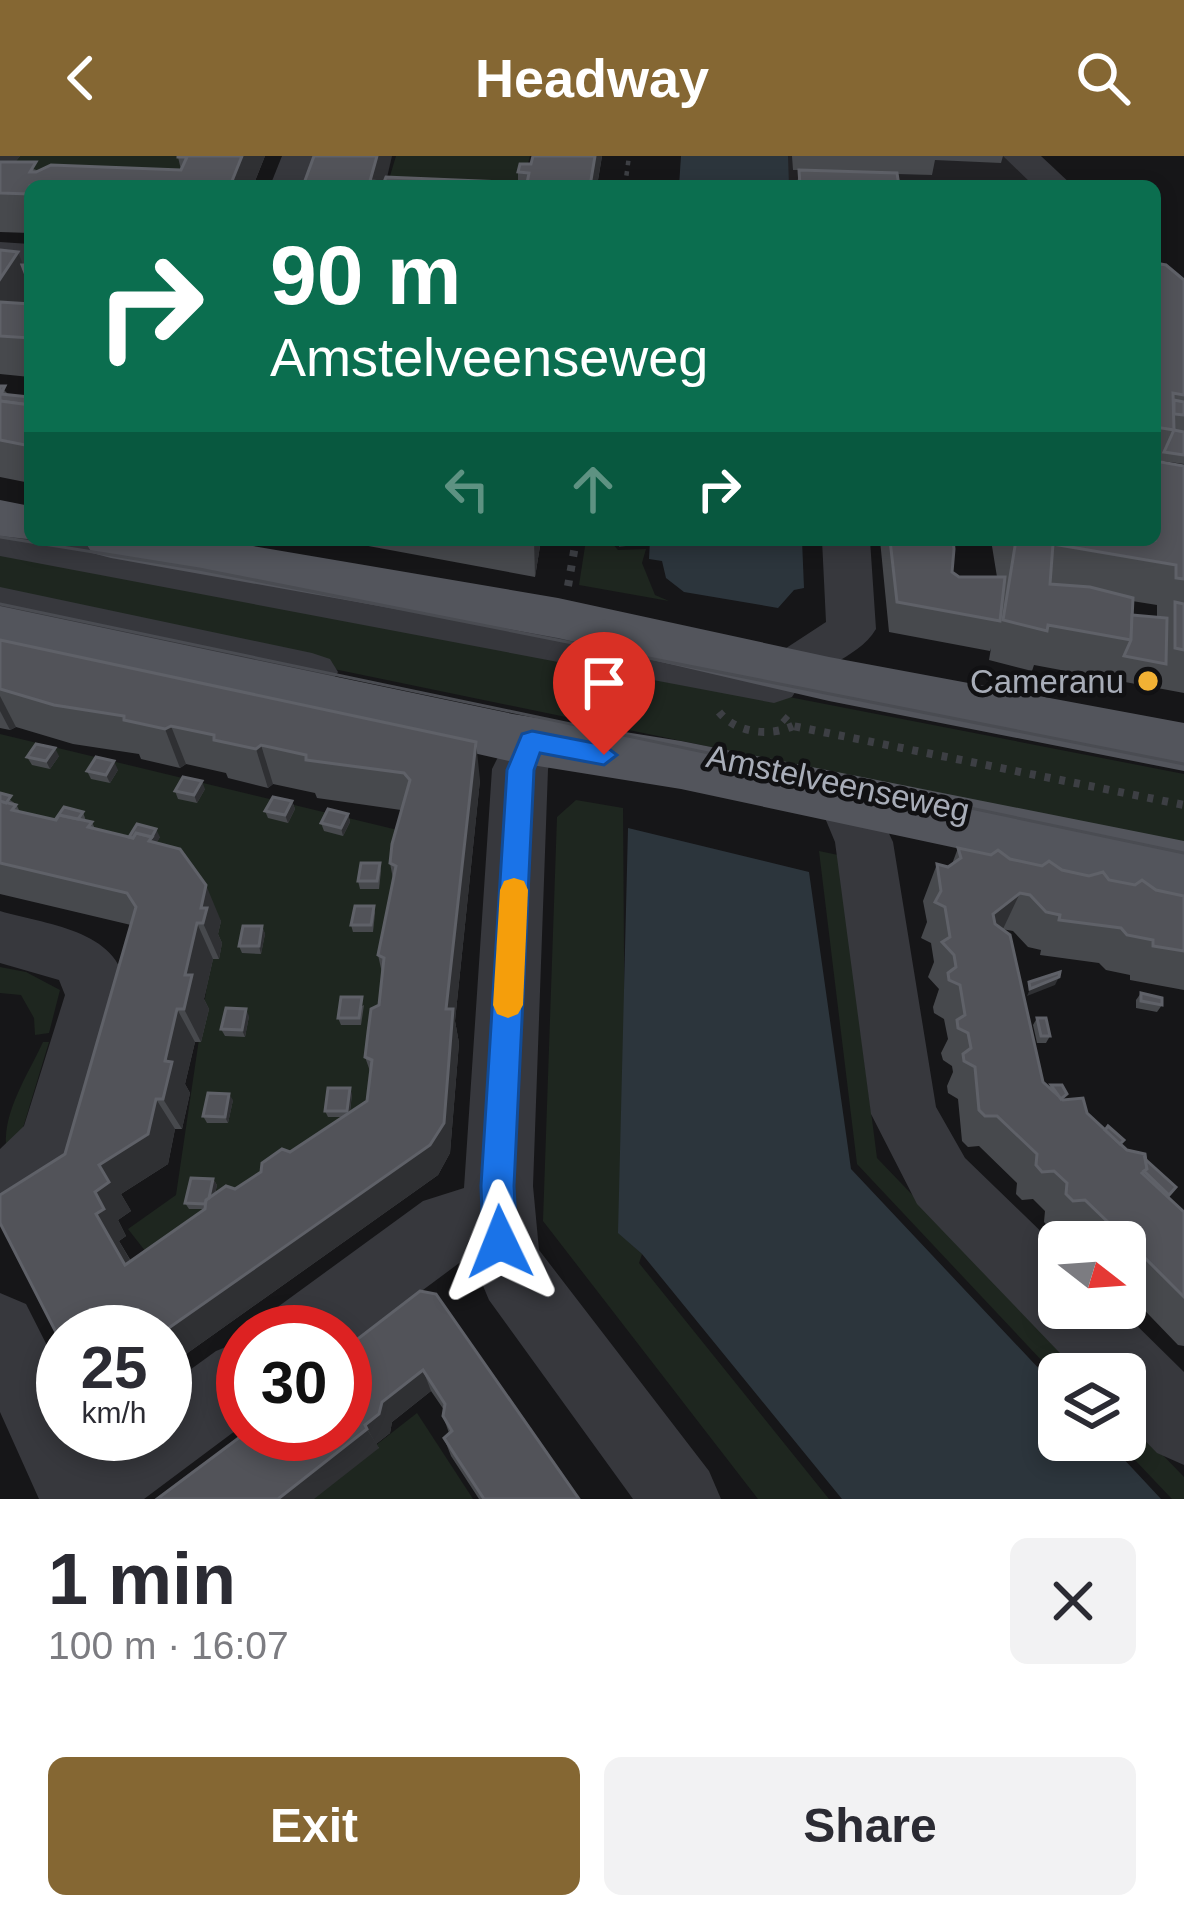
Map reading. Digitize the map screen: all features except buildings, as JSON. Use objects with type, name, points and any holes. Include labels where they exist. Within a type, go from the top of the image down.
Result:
[{"type":"main road","points":[[159,546],[562,608],[793,698],[1184,747]]},
{"type":"main road","name":"Amstelveenseweg","points":[[0,626],[532,741],[863,797],[1184,869]]},
{"type":"street","points":[[1020,156],[1048,180]]},
{"type":"street","points":[[32,546],[1184,765]]},
{"type":"street","points":[[793,698],[850,629],[846,546]]},
{"type":"street","name":"Amstelveenseweg","points":[[0,604],[863,797],[1184,854]]},
{"type":"street","points":[[532,741],[520,770],[500,1242],[514,1275],[681,1499]]},
{"type":"street","points":[[863,797],[864,842],[904,1114],[941,1181],[1038,1279]]},
{"type":"street","points":[[0,937],[80,960],[95,976],[96,995],[55,1138],[42,1159],[0,1191]]},
{"type":"street","points":[[341,1305],[448,1226],[498,1214]]},
{"type":"street","points":[[1088,1329],[1184,1426]]},
{"type":"street","points":[[0,1330],[80,1498],[216,1398]]},
{"type":"path","points":[[562,608],[575,546]]},
{"type":"path","points":[[719,712],[729,724],[775,734],[793,698]]},
{"type":"path","points":[[863,797],[880,704]]},
{"type":"shaded area","points":[[14,156],[193,156],[183,180],[24,180],[24,184],[0,177]]},
{"type":"shaded area","points":[[396,156],[530,156],[524,180],[389,180]]},
{"type":"shaded area","points":[[681,156],[788,156],[789,180],[679,180]]},
{"type":"shaded area","points":[[784,156],[1005,156],[1035,180],[783,180]]},
{"type":"shaded area","points":[[0,543],[1184,774],[1184,845],[0,600]]},
{"type":"shaded area","points":[[585,546],[646,549],[642,563],[655,595],[669,601],[579,585]]},
{"type":"shaded area","points":[[650,546],[802,546],[804,588],[794,590],[778,608],[684,592],[666,578],[662,561],[649,559]]},
{"type":"shaded area","points":[[0,734],[406,832],[371,1110],[160,1270],[128,1229],[176,1195],[216,924],[0,843]]},
{"type":"shaded area","points":[[576,800],[623,808],[626,1239],[642,1254],[639,1263],[829,1499],[758,1499],[543,1221],[557,817]]},
{"type":"shaded area","points":[[628,828],[809,872],[851,1169],[1038,1368],[1038,1461],[1126,1461],[1161,1499],[842,1499],[642,1254],[618,1233]]},
{"type":"shaded area","points":[[819,851],[838,855],[877,1158],[1064,1353],[1038,1353],[1038,1357],[857,1164]]},
{"type":"shaded area","points":[[0,967],[26,972],[60,990],[49,1033],[35,1035],[34,1018],[21,995],[0,993]]},
{"type":"shaded area","points":[[43,1042],[49,1042],[19,1141],[7,1153],[11,1110]]},
{"type":"shaded area","points":[[417,1413],[473,1499],[307,1499],[356,1461],[372,1461],[372,1448]]},
{"type":"shaded area","points":[[1146,1438],[1184,1477],[1184,1499],[1172,1499],[1136,1461],[1146,1461]]},
{"type":"tram line","points":[[0,537],[24,541]]},
{"type":"tram line","points":[[56,546],[199,569],[1184,764]]},
{"type":"tram line","points":[[0,604],[1184,853]]},
{"type":"slow traffic","points":[[508,1005],[514,890]]},
{"type":"place","name":"Cameranu","points":[[1148,681]]},
{"type":"route","points":[[500,1242],[498,1186],[520,770],[532,741],[604,755]]}]
